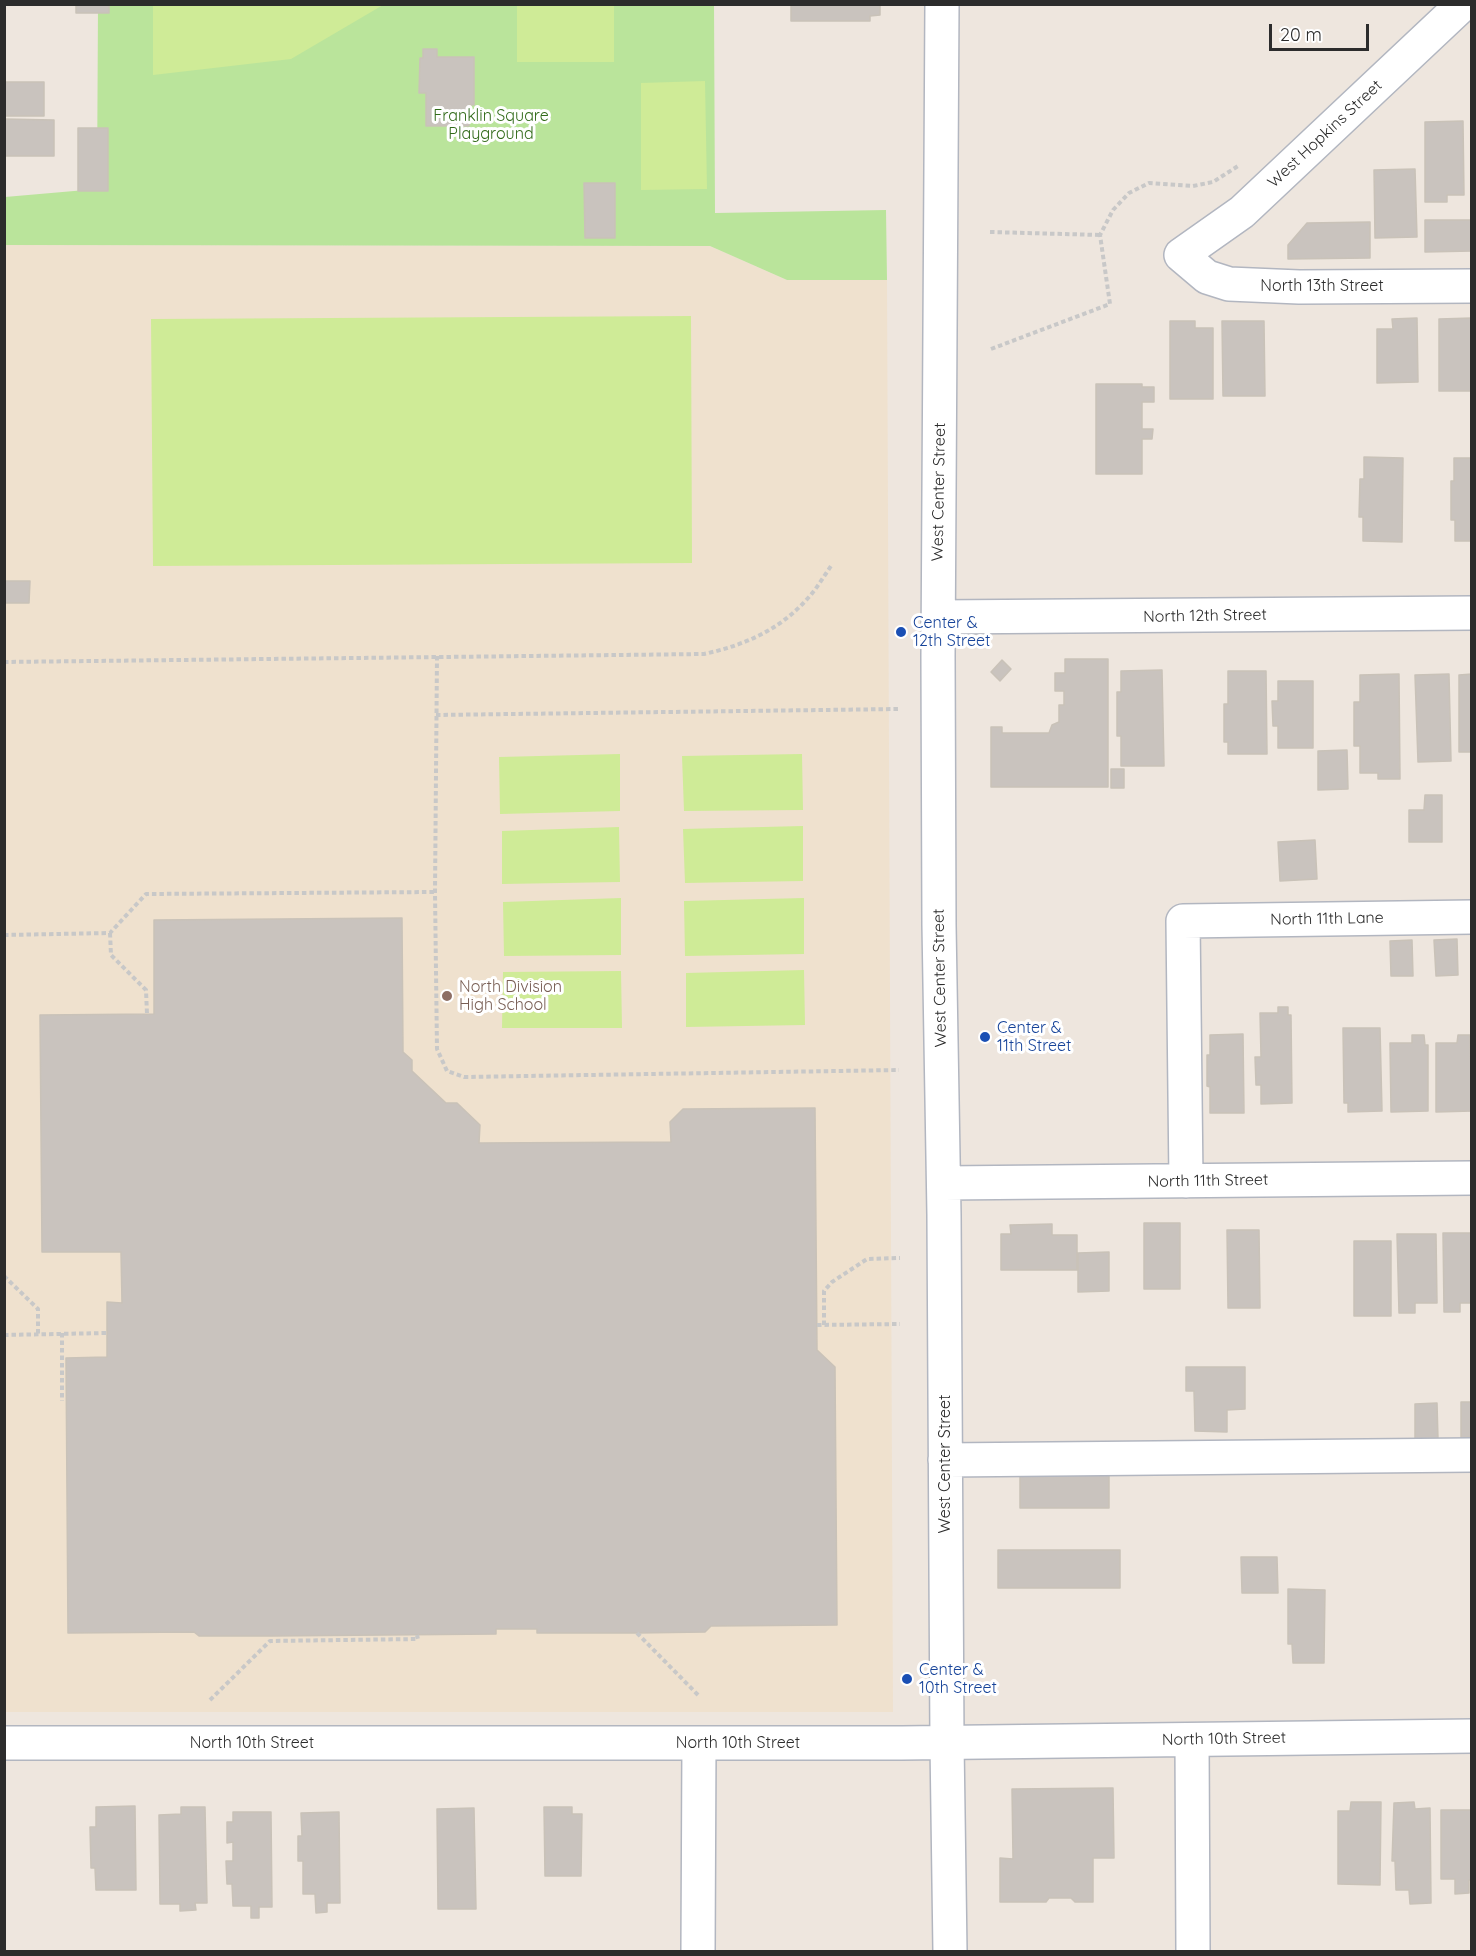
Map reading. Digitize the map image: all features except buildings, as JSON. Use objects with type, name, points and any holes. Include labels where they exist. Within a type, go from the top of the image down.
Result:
[{"type":"street","name":"West Center Street","points":[[942,4],[938,617],[939,925],[944,1184],[950,1952]]},
{"type":"street","name":"West Hopkins Street","points":[[1181,255],[1242,212],[1463,4]]},
{"type":"street","name":"North 13th Street","points":[[1181,255],[1207,277],[1229,284],[1299,287],[1472,286]]},
{"type":"street","name":"North 12th Street","points":[[938,617],[1472,613]]},
{"type":"street","name":"North 11th Lane","points":[[1186,1181],[1183,921],[1472,917]]},
{"type":"street","name":"North 11th Street","points":[[944,1184],[1472,1178]]},
{"type":"street","points":[[945,1460],[1472,1455]]},
{"type":"street","name":"North 10th Street","points":[[4,1743],[947,1743],[1472,1736]]},
{"type":"street","points":[[1192,1740],[1193,1952]]},
{"type":"street","points":[[698,1952],[699,1743]]},
{"type":"path","points":[[991,349],[1110,304],[1100,235],[1113,210],[1129,193],[1149,183],[1193,186],[1213,182],[1246,163]]},
{"type":"path","points":[[990,232],[1100,235]]},
{"type":"path","points":[[4,662],[704,654],[734,648],[779,625],[810,597],[831,566]]},
{"type":"path","points":[[437,656],[435,892],[437,1049],[447,1071],[464,1077],[899,1070]]},
{"type":"path","points":[[436,715],[898,709]]},
{"type":"path","points":[[147,1014],[146,990],[111,955],[110,933],[146,894],[435,892]]},
{"type":"path","points":[[4,935],[110,933]]},
{"type":"path","points":[[824,1325],[824,1291],[832,1282],[867,1258],[900,1258]]},
{"type":"path","points":[[4,1275],[38,1309],[38,1334]]},
{"type":"path","points":[[817,1325],[900,1324]]},
{"type":"path","points":[[4,1335],[107,1332]]},
{"type":"path","points":[[62,1333],[62,1401]]},
{"type":"path","points":[[638,1633],[699,1696]]},
{"type":"path","points":[[210,1700],[271,1638],[418,1639],[417,1635]]},
{"type":"shaded area","name":"North Division High School","points":[[5,245],[710,246],[787,280],[887,280],[893,1712],[5,1712]]},
{"type":"green space","points":[[153,4],[383,5],[291,59],[153,75]]},
{"type":"green space","name":"Franklin Square Playground","points":[[714,4],[715,213],[886,210],[887,280],[787,280],[710,246],[5,245],[5,197],[97,189],[98,5]]},
{"type":"green space","points":[[517,5],[614,5],[614,62],[517,62]]},
{"type":"green space","points":[[705,81],[707,189],[641,190],[641,83]]},
{"type":"green space","points":[[691,316],[692,563],[153,566],[151,319]]},
{"type":"green space","points":[[620,754],[620,811],[500,814],[499,757]]},
{"type":"green space","points":[[802,754],[803,810],[684,811],[682,756]]},
{"type":"green space","points":[[803,826],[803,881],[685,883],[683,829]]},
{"type":"green space","points":[[619,827],[620,882],[502,884],[502,831]]},
{"type":"green space","points":[[621,898],[621,955],[504,956],[503,902]]},
{"type":"green space","points":[[804,898],[804,954],[685,956],[684,901]]},
{"type":"green space","points":[[804,970],[805,1025],[686,1027],[686,973]]},
{"type":"green space","points":[[621,971],[622,1028],[502,1028],[503,972]]},
{"type":"place","name":"Center & 12th Street","points":[[901,632]]},
{"type":"place","name":"North Division High School","points":[[447,996]]},
{"type":"place","name":"Center & 11th Street","points":[[985,1037]]},
{"type":"place","name":"Center & 10th Street","points":[[907,1679]]}]
